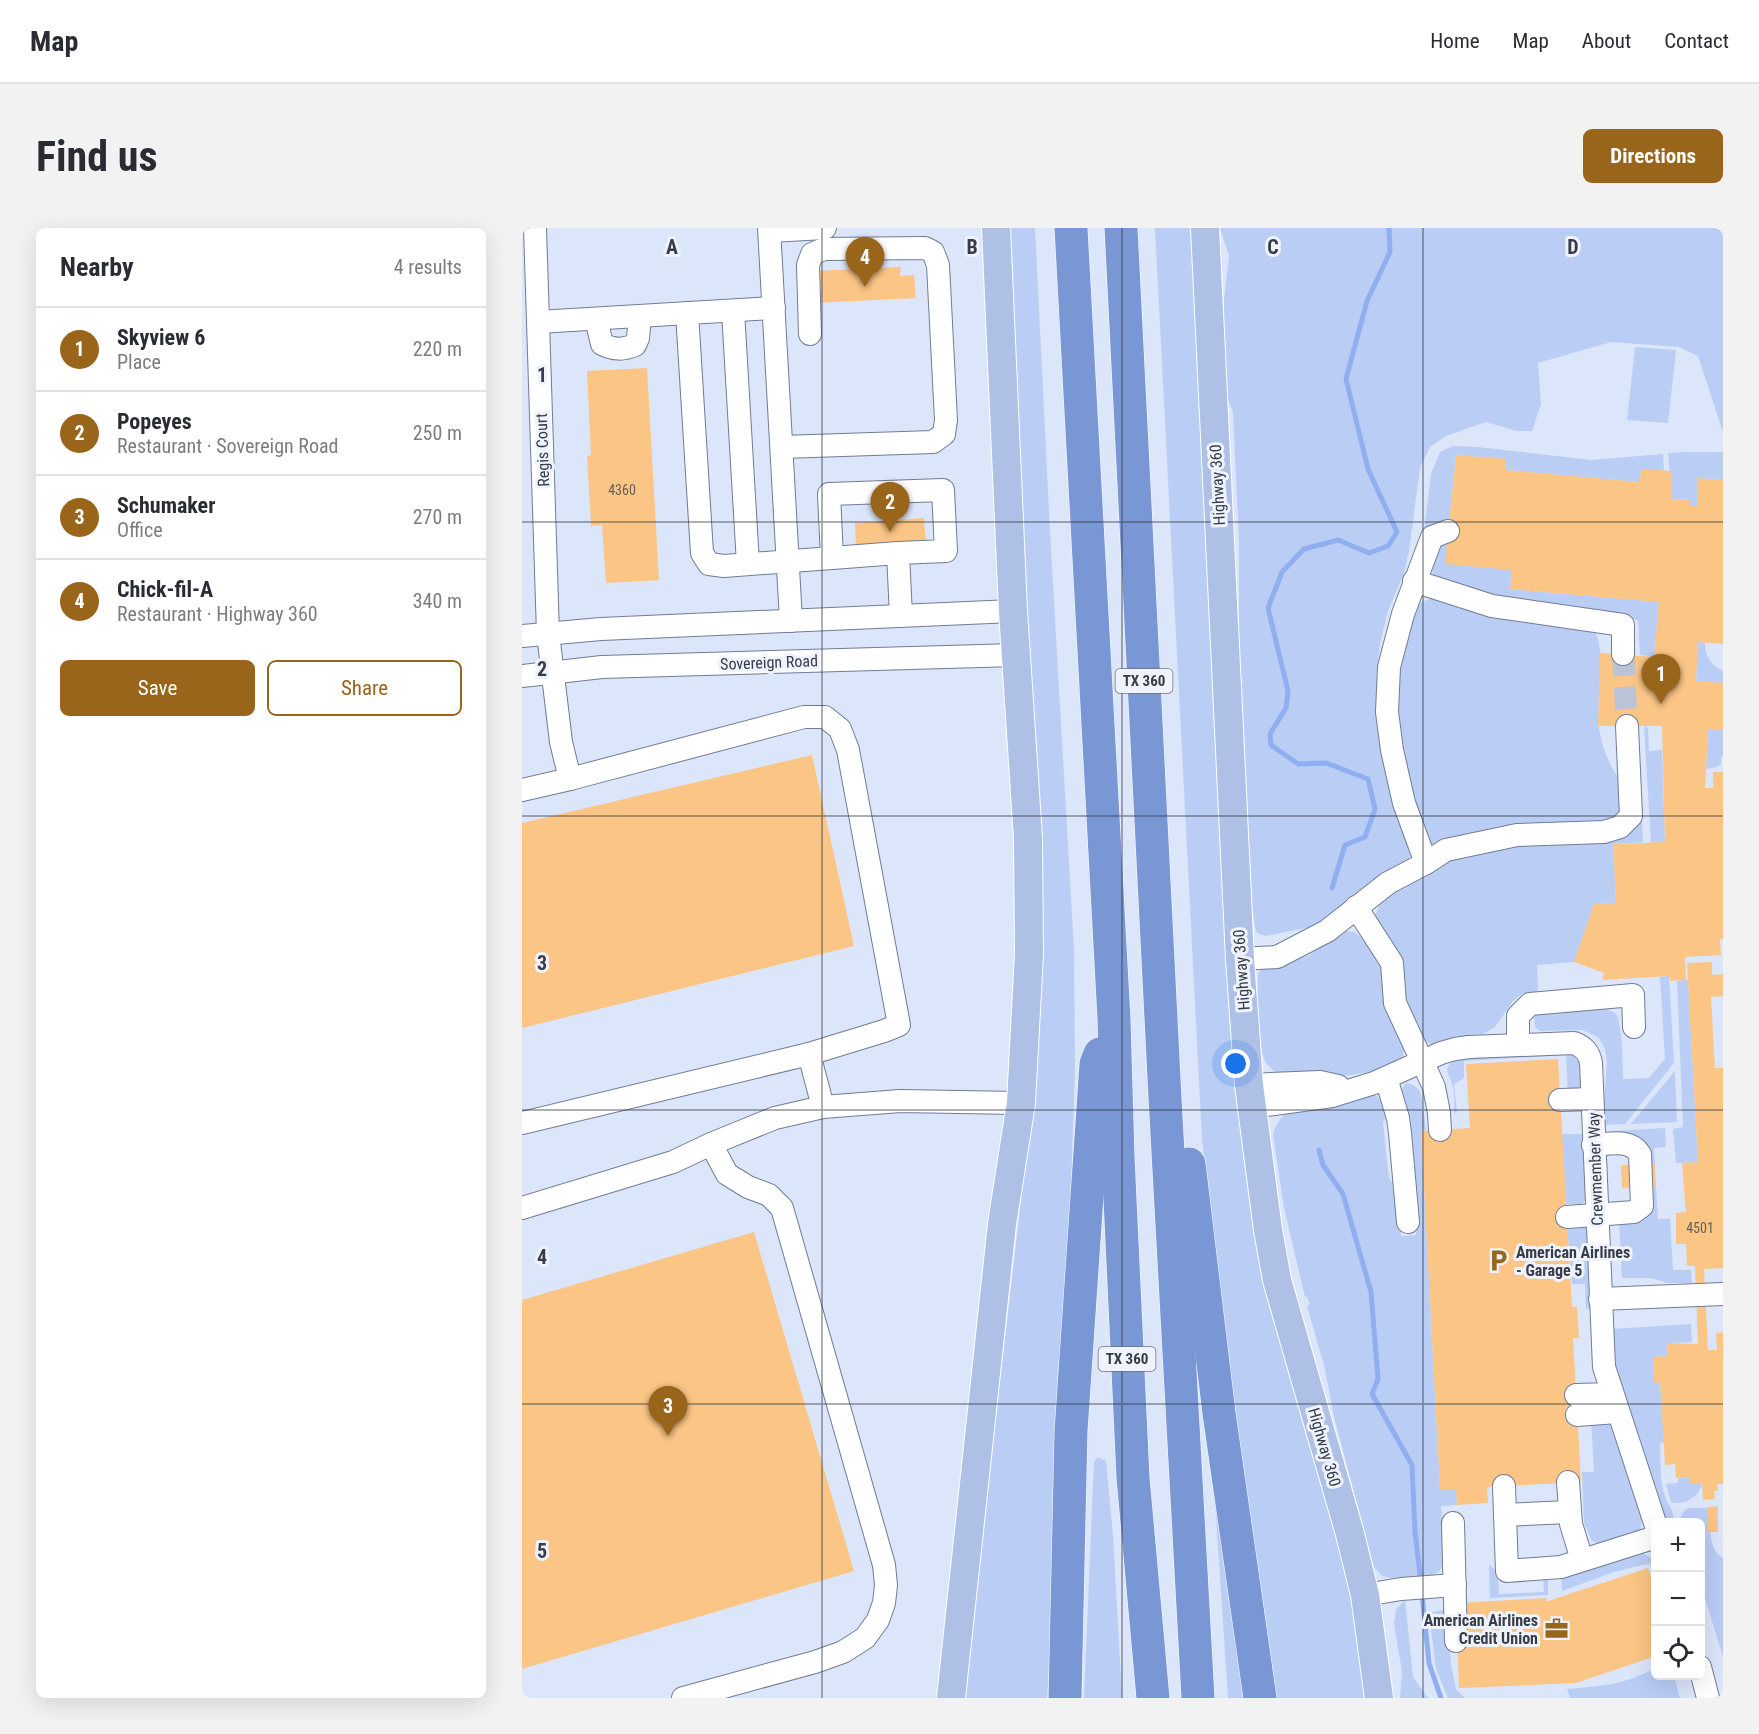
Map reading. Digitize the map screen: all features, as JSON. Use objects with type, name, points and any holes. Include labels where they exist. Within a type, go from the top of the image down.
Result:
[{"type":"highway","name":"TX 360","points":[[1071,228],[1114,1019],[1118,1168],[1133,1478],[1153,1698]]},
{"type":"highway","name":"TX 360","points":[[1121,228],[1198,1698]]},
{"type":"highway","points":[[1123,264],[1141,235],[1140,228]]},
{"type":"highway","points":[[1065,1698],[1071,1431],[1095,1076],[1096,1064],[1114,1019]]},
{"type":"highway","points":[[1165,1098],[1186,1144],[1219,1413],[1260,1698]]},
{"type":"main road","points":[[951,1698],[1002,1224],[1021,1103],[1029,954],[1028,838],[1013,611],[1009,477],[996,228]]},
{"type":"main road","name":"Highway 360","points":[[1204,228],[1240,959],[1250,1096],[1268,1230],[1278,1280],[1365,1595],[1379,1698]]},
{"type":"street","name":"Regis Court","points":[[535,228],[548,634],[561,742],[570,779]]},
{"type":"street","points":[[791,621],[769,230],[825,228]]},
{"type":"street","points":[[782,447],[933,442],[944,434],[946,420],[938,265],[933,252],[925,248],[824,249],[812,254],[808,265],[810,334]]},
{"type":"street","points":[[538,322],[774,308]]},
{"type":"street","points":[[732,311],[748,564]]},
{"type":"street","points":[[687,313],[702,553],[709,564],[724,566],[788,560],[832,558],[898,553],[946,552],[943,489],[829,494],[832,558]]},
{"type":"street","points":[[596,319],[602,344],[611,349],[624,349],[635,345],[640,316]]},
{"type":"street","points":[[1426,863],[1404,803],[1392,750],[1387,712],[1389,667],[1403,614],[1432,537],[1449,531]]},
{"type":"street","points":[[898,553],[901,616]]},
{"type":"street","points":[[1414,581],[1492,606],[1623,625],[1623,654]]},
{"type":"street","points":[[522,636],[602,629],[1013,611]]},
{"type":"street","name":"Sovereign Road","points":[[522,676],[602,667],[1016,655]]},
{"type":"street","points":[[522,790],[804,717],[825,717],[840,729],[848,750],[899,1025],[809,1054],[522,1123]]},
{"type":"street","points":[[1240,959],[1277,957],[1327,930],[1388,883],[1446,850],[1517,835],[1604,832],[1620,827],[1630,816],[1627,726]]},
{"type":"street","points":[[1356,907],[1392,963],[1395,1003],[1434,1087],[1440,1130]]},
{"type":"street","points":[[1518,1045],[1518,1016],[1530,1004],[1633,995],[1634,1027]]},
{"type":"street","name":"Crewmember Way","points":[[1250,1096],[1332,1096],[1374,1083],[1441,1053],[1469,1047],[1574,1043],[1587,1051],[1590,1057],[1604,1367],[1653,1518]]},
{"type":"street","points":[[809,1054],[823,1107]]},
{"type":"street","points":[[1386,1078],[1398,1118],[1408,1222]]},
{"type":"street","points":[[1560,1100],[1592,1099]]},
{"type":"street","points":[[522,1208],[673,1162],[775,1118],[823,1107],[900,1101],[1021,1103]]},
{"type":"street","points":[[1567,1213],[1634,1212],[1642,1206],[1640,1154],[1635,1147],[1626,1143],[1593,1145]]},
{"type":"street","points":[[682,1698],[716,1693],[843,1652],[865,1638],[878,1620],[884,1603],[886,1585],[884,1565],[782,1208],[769,1195],[748,1187],[727,1174],[711,1144]]},
{"type":"street","points":[[1600,1299],[1723,1294]]},
{"type":"street","points":[[1577,1405],[1615,1403]]},
{"type":"street","points":[[1568,1482],[1570,1524],[1582,1560]]},
{"type":"street","points":[[1504,1486],[1507,1571],[1561,1567],[1651,1539]]},
{"type":"street","points":[[1505,1515],[1569,1512]]},
{"type":"street","points":[[1453,1522],[1446,1586],[1456,1641]]},
{"type":"street","points":[[1365,1595],[1401,1588],[1446,1586]]},
{"type":"street","points":[[1704,1680],[1708,1698]]},
{"type":"shaded area","points":[[1006,228],[1035,228],[1074,950],[1075,1065],[1061,1500],[1047,1698],[963,1698],[1031,1106]]},
{"type":"shaded area","points":[[1155,228],[1192,228],[1235,1047],[1352,1586],[1369,1698],[1272,1698],[1202,1139]]},
{"type":"shaded area","points":[[1220,228],[1723,228],[1723,432],[1698,356],[1679,347],[1611,342],[1538,363],[1541,404],[1532,431],[1516,431],[1486,422],[1446,436],[1430,447],[1420,468],[1409,551],[1404,573],[1388,611],[1380,643],[1377,669],[1379,702],[1410,856],[1408,861],[1315,926],[1266,936],[1257,933],[1253,911],[1239,684],[1239,542],[1233,412],[1227,397],[1221,351],[1229,256]]},
{"type":"shaded area","points":[[1635,347],[1676,350],[1668,423],[1627,420]]},
{"type":"shaded area","points":[[1453,446],[1591,460],[1663,454],[1664,471],[1641,469],[1640,482],[1505,470],[1506,459],[1456,455],[1449,526],[1424,531],[1431,474],[1440,452]]},
{"type":"shaded area","points":[[1723,452],[1723,480],[1697,478],[1698,506],[1689,506],[1689,499],[1672,500],[1668,453]]},
{"type":"shaded area","points":[[1447,545],[1512,570],[1510,589],[1659,602],[1654,657],[1640,655],[1638,620],[1504,602],[1439,584],[1433,574],[1432,561],[1439,546]]},
{"type":"shaded area","points":[[1432,598],[1595,632],[1600,652],[1598,717],[1600,732],[1606,755],[1624,792],[1618,819],[1449,846],[1431,845],[1416,815],[1397,719],[1396,673],[1415,605]]},
{"type":"shaded area","points":[[1698,642],[1705,643],[1710,660],[1723,671],[1723,683],[1696,681]]},
{"type":"shaded area","points":[[1644,726],[1648,728],[1649,751],[1662,750],[1665,842],[1651,842]]},
{"type":"shaded area","points":[[1708,729],[1723,730],[1723,756],[1721,764],[1706,769]]},
{"type":"shaded area","points":[[1642,819],[1643,842],[1613,844],[1616,903],[1594,904],[1574,962],[1537,965],[1538,992],[1522,994],[1513,1001],[1495,1027],[1483,1034],[1469,1035],[1440,1045],[1430,1044],[1423,1039],[1407,1003],[1403,984],[1375,915],[1380,904],[1398,890],[1443,863],[1463,855]]},
{"type":"shaded area","points":[[1346,931],[1360,936],[1379,962],[1404,1048],[1402,1058],[1391,1066],[1378,1070],[1342,1076],[1292,1078],[1282,1076],[1268,1065],[1263,1054],[1258,1019],[1258,974],[1263,967],[1308,956],[1338,934]]},
{"type":"shaded area","points":[[1669,976],[1674,1063],[1625,1124],[1602,1125],[1607,1063],[1605,1049],[1599,1038],[1583,1030],[1540,1031],[1535,1027],[1534,1016],[1540,1012],[1602,1008],[1613,1012],[1620,1026],[1623,1079],[1649,1078],[1665,1059],[1660,977]]},
{"type":"shaded area","points":[[1688,980],[1698,1162],[1676,1163],[1673,1129],[1683,1127],[1677,981]]},
{"type":"shaded area","points":[[1569,1051],[1579,1062],[1581,1089],[1568,1094],[1566,1055],[1464,1061],[1464,1078],[1454,1084],[1457,1113],[1454,1113],[1454,1090],[1447,1071],[1449,1065],[1459,1058]]},
{"type":"shaded area","points":[[1675,1071],[1677,1122],[1631,1124]]},
{"type":"shaded area","points":[[1406,1083],[1415,1086],[1421,1094],[1426,1130],[1421,1131],[1440,1489],[1456,1489],[1457,1505],[1441,1506],[1444,1563],[1439,1572],[1432,1575],[1389,1578],[1381,1575],[1374,1567],[1334,1417],[1325,1369],[1307,1306],[1310,1304],[1305,1297],[1284,1208],[1273,1135],[1283,1116],[1289,1111],[1373,1094],[1384,1103],[1387,1111],[1383,1123],[1389,1179],[1398,1187],[1401,1236],[1416,1235],[1412,1160],[1401,1095]]},
{"type":"shaded area","points":[[1665,1128],[1666,1147],[1654,1148],[1655,1164],[1650,1165],[1615,1136],[1614,1131]]},
{"type":"shaded area","points":[[1562,1134],[1583,1134],[1586,1199],[1582,1204],[1566,1204]]},
{"type":"shaded area","points":[[1650,1187],[1656,1187],[1658,1219],[1670,1219],[1673,1270],[1691,1270],[1692,1283],[1668,1283],[1651,1278],[1622,1278],[1619,1221]]},
{"type":"shaded area","points":[[1581,1223],[1586,1227],[1588,1236],[1592,1308],[1586,1309],[1585,1284],[1572,1284],[1567,1225]]},
{"type":"shaded area","points":[[1691,1324],[1692,1342],[1667,1343],[1668,1356],[1653,1357],[1654,1382],[1660,1382],[1664,1442],[1660,1443],[1662,1483],[1674,1518],[1664,1518],[1613,1357],[1610,1329]]},
{"type":"shaded area","points":[[1591,1419],[1610,1420],[1642,1519],[1640,1530],[1598,1544],[1592,1541],[1584,1523],[1582,1472],[1594,1472]]},
{"type":"shaded area","points":[[1211,1440],[1252,1698],[1228,1698]]},
{"type":"shaded area","points":[[1098,1457],[1106,1461],[1113,1536],[1122,1698],[1084,1698],[1094,1462]]},
{"type":"shaded area","points":[[1689,1477],[1689,1484],[1702,1484],[1698,1493],[1681,1503],[1671,1502],[1666,1484],[1677,1483],[1679,1478]]},
{"type":"shaded area","points":[[1710,1508],[1712,1542],[1714,1549],[1723,1558],[1723,1657],[1705,1598],[1705,1518],[1680,1518],[1685,1510]]},
{"type":"shaded area","points":[[1643,1554],[1651,1557],[1651,1565],[1614,1572],[1562,1591],[1561,1576]]},
{"type":"shaded area","points":[[1489,1565],[1498,1572],[1499,1594],[1544,1592],[1543,1578],[1548,1577],[1548,1595],[1490,1598]]},
{"type":"shaded area","points":[[1405,1600],[1413,1677],[1428,1698],[1400,1698],[1402,1672],[1394,1623],[1396,1609]]},
{"type":"shaded area","points":[[1446,1609],[1451,1665],[1456,1689],[1465,1698],[1448,1698],[1436,1669],[1429,1613]]},
{"type":"shaded area","points":[[1651,1671],[1651,1680],[1675,1680],[1680,1698],[1570,1698],[1567,1689],[1612,1684]]},
{"type":"building","points":[[901,267],[900,276],[914,275],[916,298],[815,303],[814,271]]},
{"type":"building","points":[[647,368],[659,580],[606,583],[602,525],[591,526],[587,456],[591,455],[587,371]]},
{"type":"building","points":[[1456,455],[1506,459],[1505,470],[1640,482],[1641,469],[1671,471],[1672,500],[1689,499],[1689,506],[1698,506],[1697,478],[1723,480],[1723,644],[1698,642],[1696,681],[1723,683],[1723,730],[1708,729],[1705,788],[1713,788],[1713,772],[1723,772],[1723,939],[1720,939],[1721,955],[1685,957],[1686,980],[1670,981],[1669,976],[1602,980],[1604,973],[1574,962],[1594,904],[1616,903],[1613,844],[1665,842],[1662,726],[1598,726],[1600,653],[1654,657],[1659,602],[1510,589],[1512,570],[1445,564]]},
{"type":"building","points":[[924,518],[926,541],[856,546],[855,523]]},
{"type":"building","points":[[812,755],[854,946],[522,1028],[522,823]]},
{"type":"building","points":[[1712,962],[1712,975],[1723,974],[1723,996],[1711,997],[1715,1068],[1723,1068],[1723,1268],[1704,1269],[1708,1350],[1717,1350],[1716,1333],[1723,1332],[1723,1484],[1717,1484],[1718,1491],[1714,1491],[1715,1499],[1703,1500],[1702,1484],[1689,1484],[1689,1477],[1676,1478],[1675,1464],[1665,1465],[1660,1382],[1654,1383],[1653,1357],[1668,1356],[1667,1343],[1698,1344],[1695,1266],[1687,1266],[1686,1244],[1676,1244],[1676,1213],[1686,1212],[1682,1163],[1698,1162],[1687,963]]},
{"type":"building","name":"American Airlines - Garage 5","points":[[1558,1059],[1572,1307],[1577,1307],[1579,1338],[1573,1338],[1581,1482],[1487,1487],[1488,1503],[1457,1505],[1456,1489],[1440,1489],[1421,1131],[1470,1128],[1466,1064]]},
{"type":"building","points":[[1655,1164],[1656,1187],[1622,1188],[1621,1165]]},
{"type":"building","points":[[754,1232],[854,1571],[522,1669],[522,1300]]},
{"type":"building","points":[[1718,1506],[1718,1532],[1708,1532],[1708,1507]]},
{"type":"building","name":"American Airlines Credit Union","points":[[1648,1568],[1651,1576],[1651,1658],[1576,1683],[1459,1688],[1456,1603],[1547,1598],[1546,1601]]},
{"type":"waterway","points":[[1332,888],[1345,845],[1365,837],[1375,809],[1368,779],[1326,763],[1298,764],[1271,745],[1270,734],[1286,708],[1288,691],[1268,608],[1282,572],[1304,549],[1338,540],[1369,553],[1388,546],[1397,532],[1368,469],[1346,379],[1367,301],[1390,252],[1389,228]]},
{"type":"waterway","points":[[1319,1150],[1323,1165],[1343,1194],[1371,1292],[1378,1379],[1372,1394],[1412,1465],[1415,1532],[1421,1582]]},
{"type":"waterway","points":[[1422,1594],[1429,1663],[1441,1698]]},
{"type":"tunnel","points":[[1623,654],[1627,726]]},
{"type":"place","name":"Chick-fil-A","points":[[865,287]]},
{"type":"place","name":"Popeyes","points":[[890,532]]},
{"type":"place","name":"Skyview 6","points":[[1661,704]]},
{"type":"place","name":"American Airlines - Garage 5","points":[[1498,1261]]},
{"type":"place","name":"Schumaker","points":[[668,1436]]},
{"type":"place","name":"American Airlines Credit Union","points":[[1556,1629]]}]
